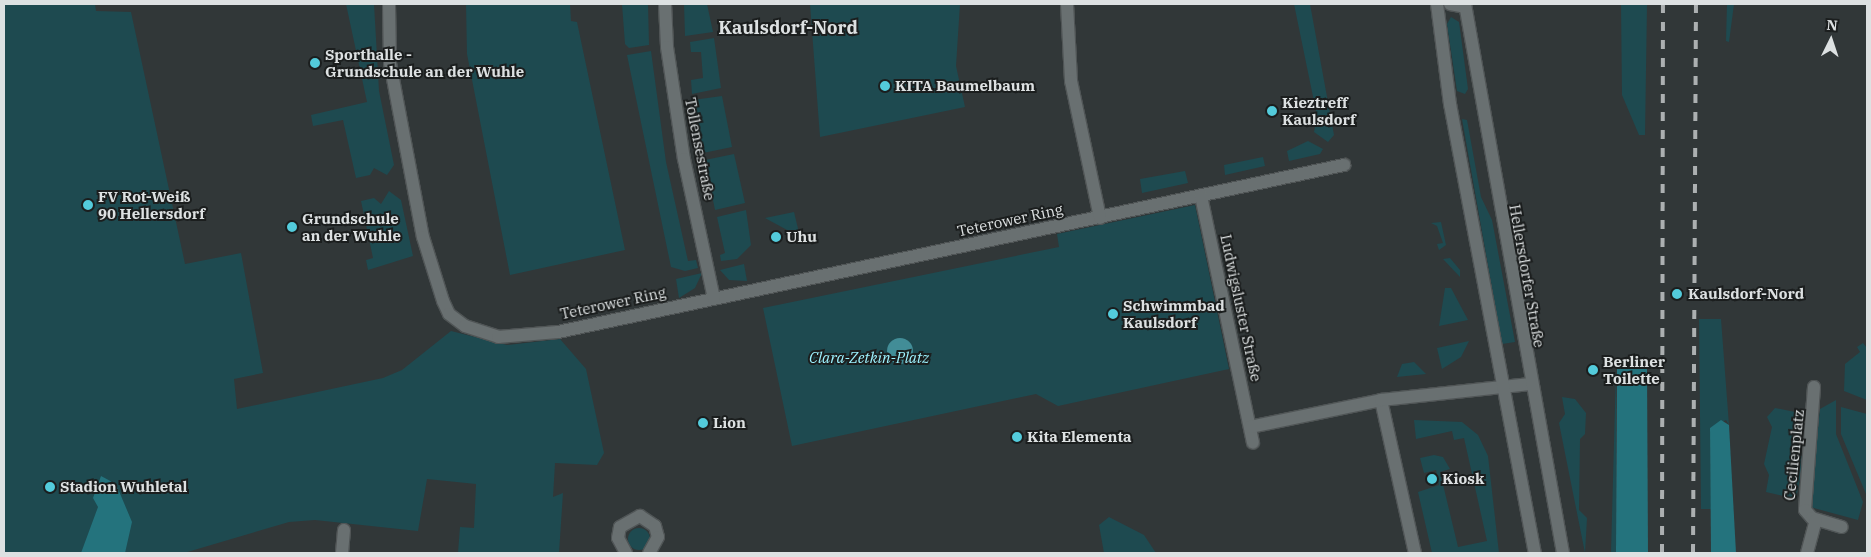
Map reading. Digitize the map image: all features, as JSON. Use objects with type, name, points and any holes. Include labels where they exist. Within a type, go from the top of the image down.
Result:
[{"type":"street","name":"Teterower Ring","points":[[389,4],[390,63],[423,237],[449,314],[465,326],[514,338],[714,299],[1344,166]]},
{"type":"street","name":"Tollensestraße","points":[[665,4],[667,47],[684,159],[714,299]]},
{"type":"street","points":[[1067,4],[1071,81],[1100,218]]},
{"type":"street","points":[[1437,4],[1450,104],[1501,388],[1535,553]]},
{"type":"street","points":[[1450,4],[1465,6]]},
{"type":"street","name":"Hellersdorfer Straße","points":[[1465,6],[1530,384],[1563,553]]},
{"type":"street","name":"Ludwigsluster Straße","points":[[1201,196],[1253,443]]},
{"type":"street","points":[[1250,427],[1381,400],[1530,384]]},
{"type":"street","name":"Cecilienplatz","points":[[1814,387],[1805,510],[1816,520]]},
{"type":"street","points":[[1381,400],[1415,553]]},
{"type":"street","points":[[626,553],[618,538],[620,527],[640,516],[655,526],[658,537],[648,553]]},
{"type":"street","points":[[1807,553],[1816,520],[1842,527]]},
{"type":"street","points":[[342,553],[344,530]]},
{"type":"green space","points":[[4,4],[95,4],[96,11],[131,12],[185,264],[241,253],[263,373],[234,379],[237,409],[383,378],[402,370],[451,331],[507,345],[560,339],[586,369],[604,453],[597,465],[555,463],[553,497],[563,493],[559,553],[458,553],[460,527],[474,528],[476,484],[427,479],[418,531],[315,520],[289,522],[184,553],[4,553]]},
{"type":"green space","points":[[346,4],[374,4],[379,91],[394,165],[387,175],[374,168],[370,175],[356,178],[343,120],[313,126],[311,115],[367,102]]},
{"type":"green space","points":[[466,4],[570,4],[571,21],[577,22],[625,250],[510,275],[467,54]]},
{"type":"green space","points":[[622,4],[648,4],[649,45],[629,48],[625,44]]},
{"type":"green space","points":[[684,4],[707,4],[713,32],[685,36]]},
{"type":"green space","name":"KITA Baumelbaum","points":[[810,4],[960,4],[956,66],[965,107],[820,137]]},
{"type":"green space","points":[[1294,4],[1310,4],[1334,135],[1328,142],[1314,132],[1317,116]]},
{"type":"green space","points":[[1621,4],[1647,4],[1645,135],[1639,135],[1622,95]]},
{"type":"green space","points":[[1727,4],[1734,4],[1729,42],[1726,41]]},
{"type":"green space","points":[[1451,17],[1459,22],[1468,89],[1465,94],[1457,91],[1447,24]]},
{"type":"green space","points":[[714,38],[721,88],[692,94],[691,80],[703,78],[701,52],[691,52],[690,42]]},
{"type":"green space","points":[[651,51],[666,162],[688,261],[696,260],[698,268],[685,271],[671,267],[627,55]]},
{"type":"green space","points":[[722,96],[732,147],[703,153],[693,100]]},
{"type":"green space","points":[[1462,119],[1467,120],[1481,197],[1492,220],[1515,342],[1502,344]]},
{"type":"green space","points":[[1308,141],[1323,149],[1320,154],[1289,161],[1287,151]]},
{"type":"green space","points":[[734,154],[745,203],[715,210],[705,160]]},
{"type":"green space","points":[[1263,157],[1265,166],[1225,175],[1224,165]]},
{"type":"green space","points":[[1185,171],[1188,183],[1142,193],[1140,179]]},
{"type":"green space","points":[[389,191],[401,200],[413,256],[368,270],[366,260],[373,258],[361,201],[374,198],[381,204]]},
{"type":"green space","name":"Clara-Zetkin-Platz","points":[[1195,205],[1229,369],[1058,406],[1036,394],[792,446],[763,308],[1059,247],[1057,234]]},
{"type":"green space","points":[[746,210],[751,245],[737,259],[721,261],[720,255],[725,253],[717,217]]},
{"type":"green space","points":[[794,212],[800,237],[765,218]]},
{"type":"green space","points":[[1441,222],[1446,245],[1439,250],[1437,244],[1443,243],[1437,226],[1431,223]]},
{"type":"green space","points":[[1450,258],[1460,270],[1460,277],[1443,259]]},
{"type":"green space","points":[[744,264],[747,281],[729,280],[720,270]]},
{"type":"green space","points":[[702,273],[695,288],[679,298],[676,279]]},
{"type":"green space","points":[[1445,288],[1451,288],[1468,320],[1439,326]]},
{"type":"green space","points":[[1699,319],[1721,319],[1729,425],[1726,420],[1710,428],[1711,509],[1701,509]]},
{"type":"green space","points":[[1469,341],[1461,357],[1442,369],[1437,348]]},
{"type":"green space","points":[[1863,343],[1867,348],[1867,400],[1844,391],[1845,364],[1860,352],[1857,347]]},
{"type":"green space","points":[[1414,362],[1426,374],[1397,377],[1402,364]]},
{"type":"green space","points":[[1616,369],[1616,553],[1611,553]]},
{"type":"green space","points":[[1562,397],[1575,399],[1586,413],[1585,434],[1580,439],[1579,510],[1587,518],[1585,553],[1559,423],[1565,414]]},
{"type":"green space","points":[[1836,400],[1836,434],[1863,502],[1858,520],[1810,507],[1820,409]]},
{"type":"green space","points":[[1841,407],[1867,414],[1866,494],[1841,434]]},
{"type":"green space","points":[[1775,408],[1805,414],[1796,455],[1804,457],[1796,499],[1766,492],[1769,475],[1764,464],[1772,427],[1767,417]]},
{"type":"green space","points":[[1414,420],[1462,422],[1478,435],[1488,456],[1499,553],[1432,553],[1418,492],[1439,485],[1436,470],[1424,473],[1420,458],[1434,455],[1443,457],[1450,469],[1440,472],[1458,547],[1487,541],[1464,438],[1454,440],[1452,431],[1416,439]]},
{"type":"green space","points":[[1109,517],[1144,535],[1156,553],[1104,553],[1099,525]]},
{"type":"green space","points":[[639,528],[647,531],[650,539],[647,547],[639,550],[631,547],[628,539],[631,531]]},
{"type":"shaded area","points":[[900,338],[909,342],[913,351],[909,360],[900,364],[891,360],[887,351],[891,342]]},
{"type":"shaded area","points":[[1617,369],[1647,369],[1648,553],[1616,553]]},
{"type":"shaded area","points":[[1721,420],[1729,425],[1736,553],[1711,553],[1710,428]]},
{"type":"shaded area","points":[[101,476],[116,484],[132,522],[125,553],[81,553],[98,507],[93,498]]},
{"type":"railway","points":[[1662,553],[1663,4]]},
{"type":"railway","points":[[1693,553],[1696,4]]},
{"type":"place","name":"Sporthalle - Grundschule an der Wuhle","points":[[315,63]]},
{"type":"place","name":"KITA Baumelbaum","points":[[885,86]]},
{"type":"place","name":"Kieztreff Kaulsdorf","points":[[1272,111]]},
{"type":"place","name":"FV Rot-Weiß 90 Hellersdorf","points":[[88,205]]},
{"type":"place","name":"Grundschule an der Wuhle","points":[[292,227]]},
{"type":"place","name":"Uhu","points":[[776,237]]},
{"type":"place","name":"Kaulsdorf-Nord","points":[[1677,294]]},
{"type":"place","name":"Schwimmbad Kaulsdorf","points":[[1113,314]]},
{"type":"place","name":"Berliner Toilette","points":[[1593,370]]},
{"type":"place","name":"Lion","points":[[703,423]]},
{"type":"place","name":"Kita Elementa","points":[[1017,437]]},
{"type":"place","name":"Kiosk","points":[[1432,479]]},
{"type":"place","name":"Stadion Wuhletal","points":[[50,487]]},
{"type":"district","name":"Kaulsdorf-Nord","points":[[788,28]]}]
